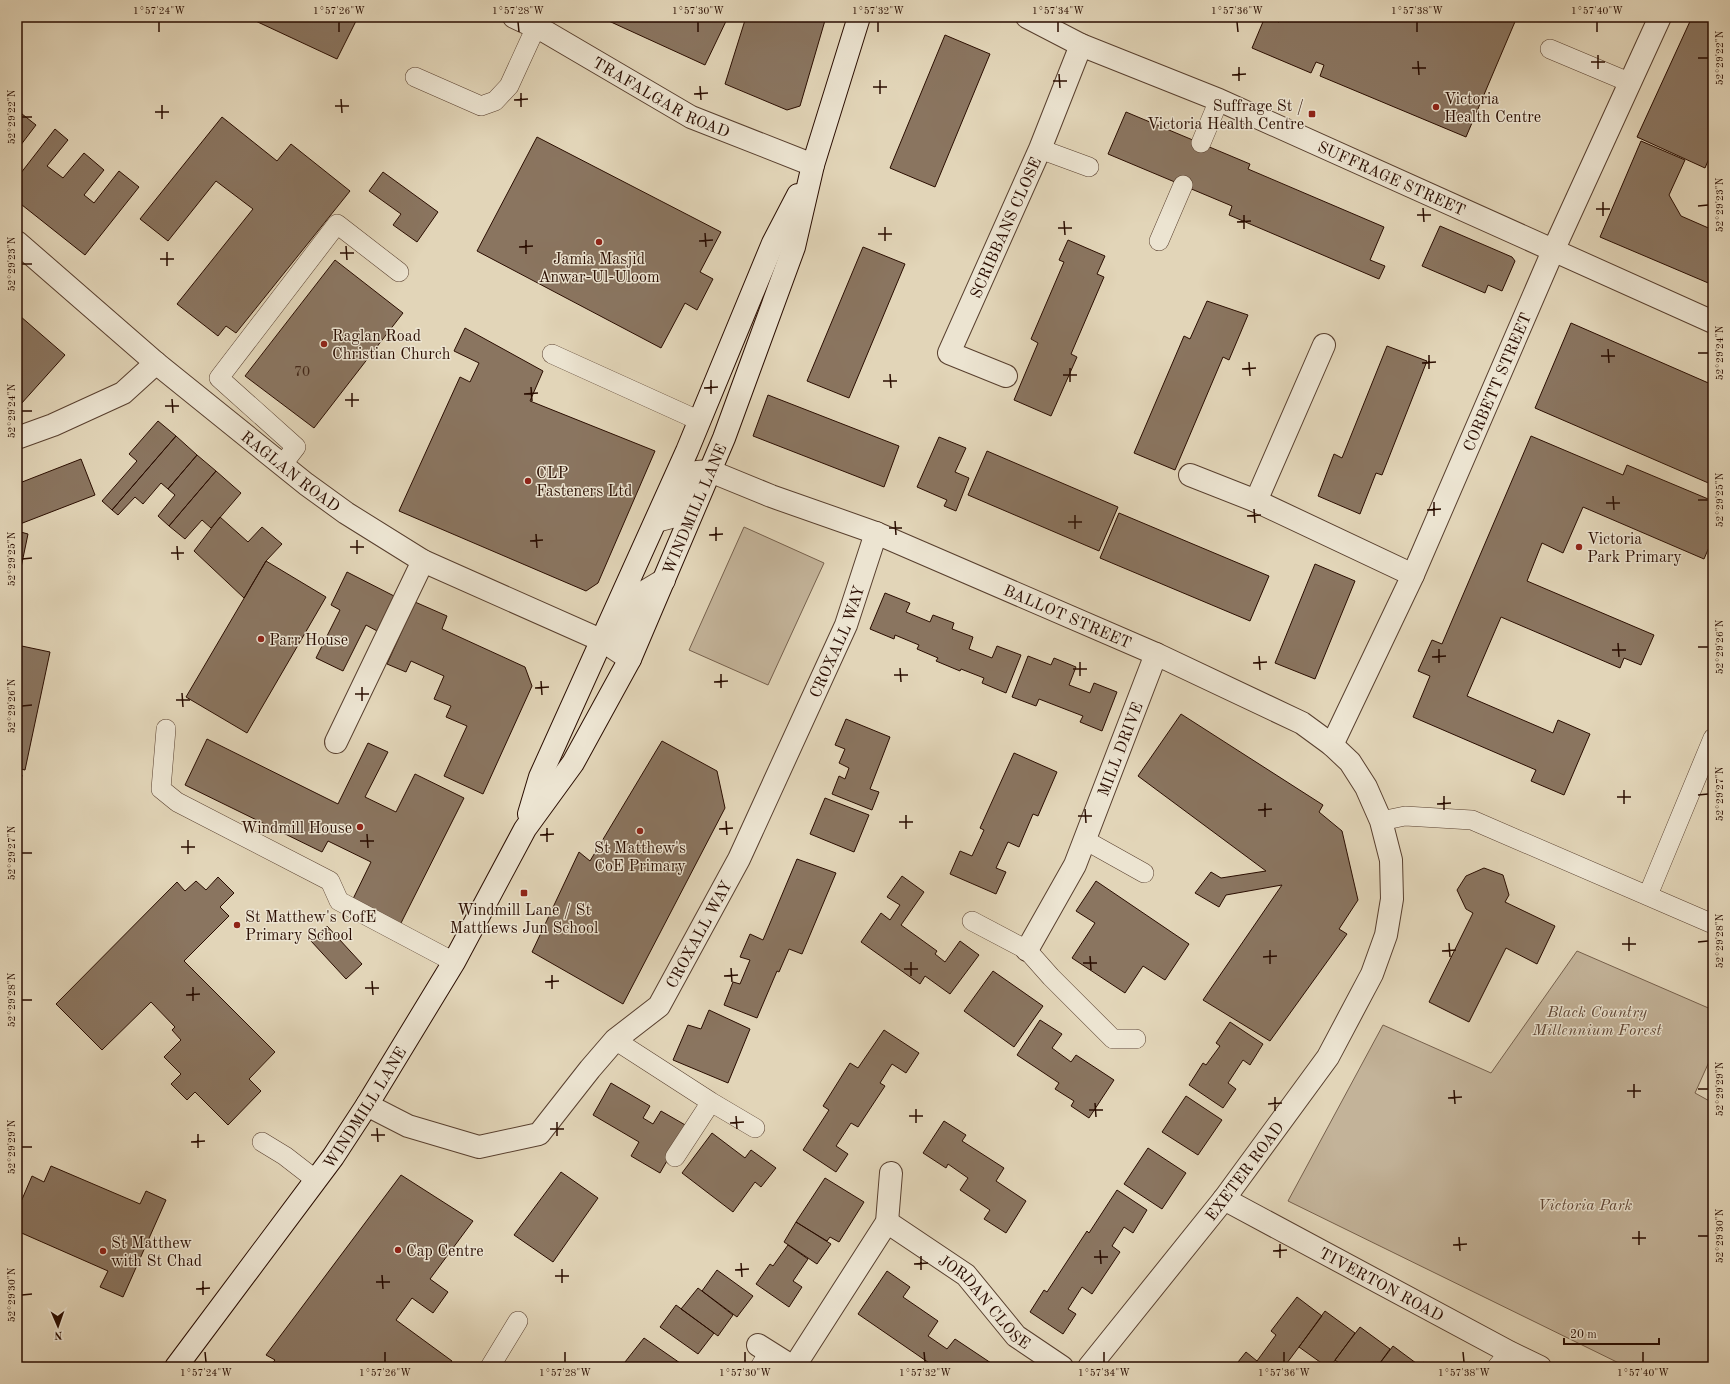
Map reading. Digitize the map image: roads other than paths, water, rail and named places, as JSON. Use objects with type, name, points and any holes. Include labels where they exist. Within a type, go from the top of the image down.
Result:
[{"type":"street","name":"TRAFALGAR ROAD","points":[[514,17],[536,27],[691,117],[813,165]]},
{"type":"street","name":"WINDMILL LANE","points":[[176,1367],[316,1180],[367,1105],[454,962],[525,829],[573,763],[630,659],[724,438],[794,247],[813,165],[859,17]]},
{"type":"street","name":"SUFFRAGE STREET","points":[[1027,17],[1060,24],[1081,45],[1219,100],[1713,322]]},
{"type":"street","name":"CORBETT STREET","points":[[1332,745],[1413,575],[1553,251],[1660,17]]},
{"type":"street","name":"SCRIBBANS CLOSE","points":[[1006,376],[949,352],[1040,149],[1081,45]]},
{"type":"street","name":"WINDMILL LANE","points":[[525,829],[540,777],[603,641],[696,430],[773,243],[813,165]]},
{"type":"street","name":"RAGLAN ROAD","points":[[17,242],[156,363],[282,465],[346,514],[423,561],[603,641],[630,659]]},
{"type":"street","points":[[1256,501],[1324,345]]},
{"type":"street","points":[[17,438],[53,425],[123,393],[156,363]]},
{"type":"street","points":[[696,430],[701,460],[710,471]]},
{"type":"street","points":[[656,521],[675,516],[697,472],[710,471]]},
{"type":"street","name":"BALLOT STREET","points":[[710,471],[772,496],[876,533],[1156,654],[1302,723],[1332,745],[1350,762],[1366,787],[1381,821]]},
{"type":"street","points":[[1190,474],[1256,501],[1413,575]]},
{"type":"street","name":"CROXALL WAY","points":[[367,1105],[408,1126],[480,1147],[538,1134],[590,1069],[616,1040],[659,1006],[739,858],[846,625],[876,533]]},
{"type":"street","points":[[336,742],[423,561]]},
{"type":"street","name":"RAGLAN ROAD","points":[[603,641],[621,642],[644,592],[664,580]]},
{"type":"street","name":"MILL DRIVE","points":[[1027,950],[1075,865],[1156,654]]},
{"type":"street","name":"EXETER ROAD","points":[[1089,1367],[1224,1199],[1328,1057],[1372,974],[1386,935],[1392,899],[1391,860],[1381,821]]},
{"type":"street","points":[[762,1355],[794,1367],[887,1222],[891,1173]]},
{"type":"street","name":"TIVERTON ROAD","points":[[1224,1199],[1503,1360],[1540,1367]]},
{"type":"street","name":"JORDAN CLOSE","points":[[887,1222],[966,1275],[1016,1336],[1062,1367]]},
{"type":"lane","points":[[415,77],[481,106],[495,101],[509,86],[536,27]]},
{"type":"lane","points":[[1550,49],[1631,83]]},
{"type":"lane","points":[[1201,143],[1219,100]]},
{"type":"lane","points":[[1040,149],[1089,168]]},
{"type":"lane","points":[[1160,241],[1183,185]]},
{"type":"lane","points":[[209,406],[219,378],[337,224],[399,272]]},
{"type":"lane","points":[[552,354],[696,430]]},
{"type":"lane","points":[[219,378],[296,447],[282,465]]},
{"type":"lane","points":[[166,729],[161,789],[177,802],[330,881],[339,901],[454,962]]},
{"type":"lane","points":[[1648,895],[1713,738]]},
{"type":"lane","points":[[1381,821],[1405,816],[1472,820],[1713,924]]},
{"type":"lane","points":[[1085,840],[1144,873]]},
{"type":"lane","points":[[972,921],[1027,950],[1051,978],[1113,1039],[1136,1039]]},
{"type":"lane","points":[[616,1040],[755,1128]]},
{"type":"lane","points":[[675,1157],[712,1102]]},
{"type":"lane","points":[[262,1142],[285,1156],[316,1180]]},
{"type":"lane","points":[[490,1367],[518,1322]]},
{"type":"place","name":"Victoria Health Centre","points":[[1436,107]]},
{"type":"place","name":"Suffrage St / Victoria Health Centre","points":[[1312,114]]},
{"type":"place","name":"Jamia Masjid Anwar-Ul-Uloom","points":[[599,242]]},
{"type":"place","name":"Raglan Road Christian Church","points":[[324,344]]},
{"type":"place","name":"CLP Fasteners Ltd","points":[[528,481]]},
{"type":"place","name":"Victoria Park Primary","points":[[1579,547]]},
{"type":"place","name":"Parr House","points":[[261,639]]},
{"type":"place","name":"Windmill House","points":[[360,827]]},
{"type":"place","name":"St Matthew's CoE Primary","points":[[640,831]]},
{"type":"place","name":"Windmill Lane / St Matthews Jun School","points":[[524,893]]},
{"type":"place","name":"St Matthew's CofE Primary School","points":[[237,925]]},
{"type":"place","name":"Cap Centre","points":[[398,1250]]},
{"type":"place","name":"St Matthew with St Chad","points":[[103,1251]]},
{"type":"park label","name":"Black Country Millennium Forest","points":[[1597,1020]]},
{"type":"park label","name":"Victoria Park","points":[[1585,1204]]}]
